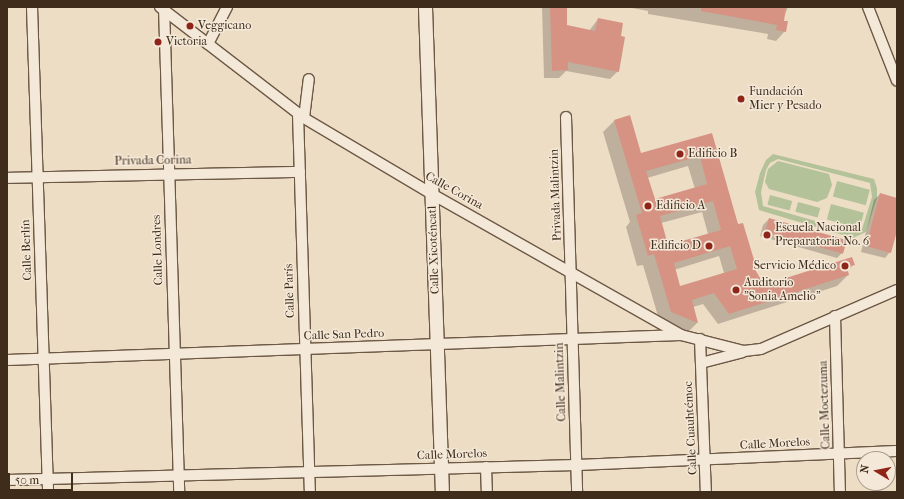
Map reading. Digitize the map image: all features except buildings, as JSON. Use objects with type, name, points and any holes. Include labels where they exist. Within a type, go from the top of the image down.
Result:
[{"type":"street","name":"Calle Berlín","points":[[32,7],[48,492]]},
{"type":"street","points":[[210,40],[227,7]]},
{"type":"street","name":"Calle Xicoténcatl","points":[[425,7],[442,492]]},
{"type":"street","points":[[868,7],[897,81]]},
{"type":"street","name":"Calle Corina","points":[[163,8],[210,40],[301,116],[432,194],[572,271],[681,334],[700,339]]},
{"type":"street","name":"Calle Londres","points":[[163,8],[180,492]]},
{"type":"street","name":"Calle París","points":[[309,79],[301,116],[300,172],[310,492]]},
{"type":"street","name":"Privada Malintzin","points":[[566,117],[572,271]]},
{"type":"street","name":"Privada Corina","points":[[7,178],[300,172]]},
{"type":"street","name":"Calle Malintzin","points":[[572,271],[577,492]]},
{"type":"street","points":[[701,363],[744,351],[760,349],[897,290]]},
{"type":"street","name":"Calle Moctezuma","points":[[835,316],[840,492]]},
{"type":"street","name":"Calle San Pedro","points":[[7,360],[437,345],[681,334]]},
{"type":"street","points":[[700,339],[744,351]]},
{"type":"street","name":"Calle Cuauhtémoc","points":[[700,339],[706,492]]},
{"type":"street","name":"Calle Morelos","points":[[7,480],[179,474],[577,465],[897,451]]},
{"type":"street","points":[[486,467],[487,492]]},
{"type":"green space","points":[[773,154],[874,179],[877,188],[877,198],[866,232],[853,238],[759,210],[755,192],[760,173],[766,160]],"holes":[[[778,159],[870,183],[872,197],[862,229],[854,232],[763,206],[761,192],[766,170],[770,163]]]},
{"type":"green space","points":[[778,161],[829,174],[832,185],[827,198],[817,202],[769,189],[765,182],[768,169]]},
{"type":"green space","points":[[837,181],[870,190],[866,205],[833,196]]},
{"type":"green space","points":[[770,195],[792,201],[790,211],[767,205]]},
{"type":"green space","points":[[798,202],[820,208],[818,218],[795,212]]},
{"type":"green space","points":[[831,204],[864,213],[860,228],[827,219]]},
{"type":"place","name":"Veggicano","points":[[190,26]]},
{"type":"place","name":"Victoria","points":[[158,42]]},
{"type":"place","name":"Fundación Mier y Pesado","points":[[741,99]]},
{"type":"place","name":"Edificio B","points":[[680,154]]},
{"type":"place","name":"Edificio A","points":[[648,206]]},
{"type":"place","name":"Escuela Nacional Preparatoria No. 6","points":[[767,235]]},
{"type":"place","name":"Edificio D","points":[[709,246]]},
{"type":"place","name":"Servicio Médico","points":[[845,266]]},
{"type":"place","name":"Auditorio \"Sonia Amelio\"","points":[[736,290]]}]
